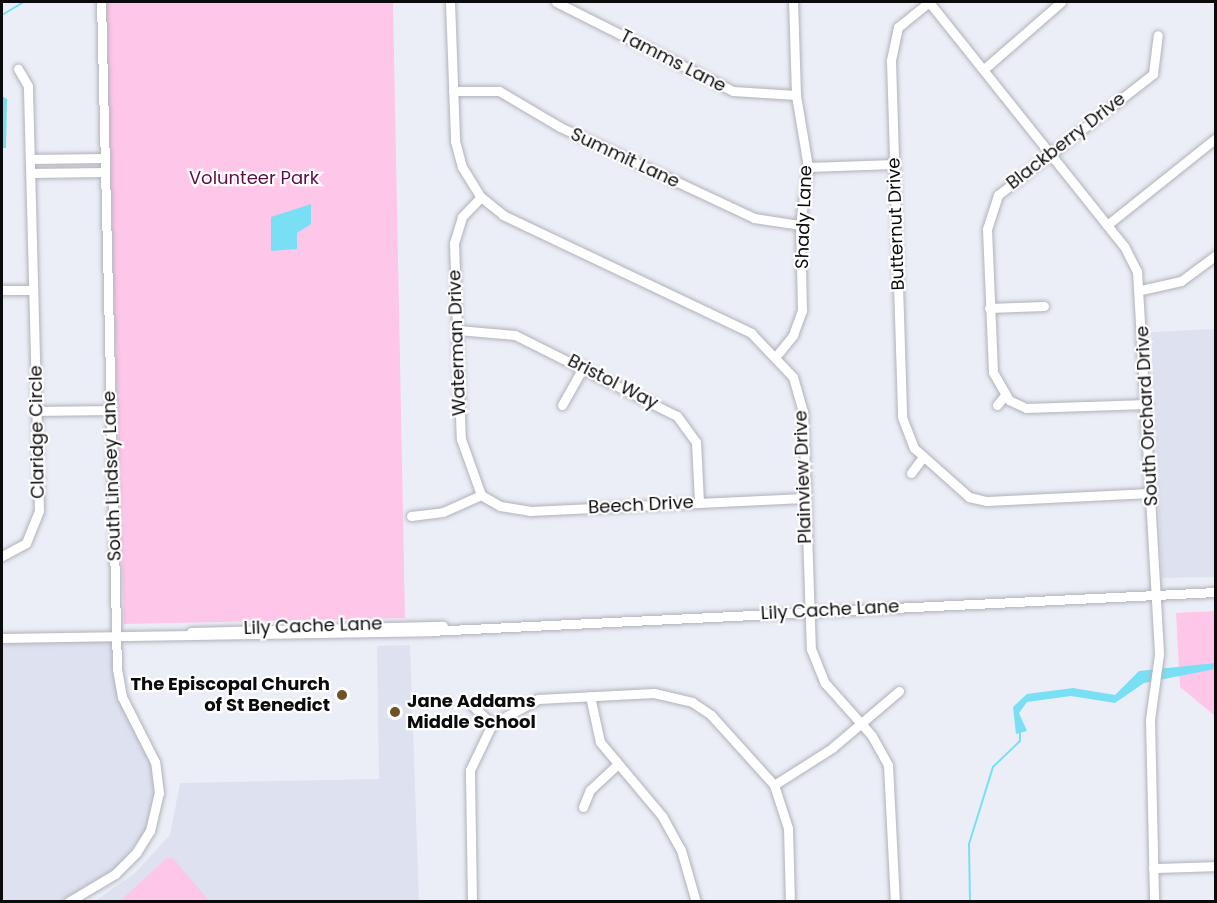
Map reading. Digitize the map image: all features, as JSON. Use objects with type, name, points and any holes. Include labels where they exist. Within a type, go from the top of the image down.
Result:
[{"type":"street","name":"South Lindsey Lane","points":[[68,902],[128,862],[150,831],[158,804],[155,762],[119,684],[101,2]]},
{"type":"street","name":"Plainview Drive","points":[[450,2],[453,91],[460,158],[481,197],[503,215],[751,333],[777,355],[793,377],[803,411],[809,610],[815,665],[861,724],[888,765],[895,902]]},
{"type":"street","name":"Tamms Lane","points":[[556,2],[733,91],[796,95]]},
{"type":"street","name":"Shady Lane","points":[[777,355],[793,335],[802,310],[800,225],[808,166],[796,95],[793,2]]},
{"type":"street","name":"South Orchard Drive","points":[[929,2],[1107,225],[1137,271],[1141,290],[1159,660],[1159,685],[1150,720],[1154,902]]},
{"type":"street","name":"Butternut Drive","points":[[929,2],[898,27],[892,43],[902,417],[923,457],[969,497],[987,501],[1150,493]]},
{"type":"street","points":[[984,69],[1061,2]]},
{"type":"street","name":"Blackberry Drive","points":[[1005,395],[993,372],[989,308],[990,210],[998,195],[1153,74],[1158,35]]},
{"type":"street","name":"Claridge Circle","points":[[2,556],[26,543],[35,528],[37,411],[28,87],[18,69]]},
{"type":"street","name":"Summit Lane","points":[[453,91],[499,91],[560,127],[754,218],[800,225]]},
{"type":"street","points":[[1107,225],[1215,138]]},
{"type":"street","points":[[30,159],[104,158]]},
{"type":"street","points":[[808,166],[894,164]]},
{"type":"street","points":[[30,173],[105,172]]},
{"type":"street","name":"Waterman Drive","points":[[481,197],[456,233],[460,439],[481,495]]},
{"type":"street","points":[[1141,290],[1181,281],[1215,255]]},
{"type":"street","points":[[2,290],[33,290]]},
{"type":"street","points":[[989,308],[1044,306]]},
{"type":"street","name":"Bristol Way","points":[[458,330],[515,335],[584,366],[677,416],[690,428],[696,442],[699,502]]},
{"type":"street","points":[[562,405],[584,366]]},
{"type":"street","points":[[997,405],[1005,395],[1026,408],[1147,404]]},
{"type":"street","points":[[37,411],[110,410]]},
{"type":"street","points":[[911,473],[923,457]]},
{"type":"street","points":[[411,516],[443,512],[481,495]]},
{"type":"street","name":"Beech Drive","points":[[481,495],[500,506],[530,511],[804,498]]},
{"type":"street","name":"Lily Cache Lane","points":[[2,638],[180,634],[416,623],[445,627],[1215,592]]},
{"type":"street","points":[[774,785],[861,724],[899,691]]},
{"type":"street","points":[[472,902],[470,770],[492,724],[530,701],[660,693],[692,702],[774,785],[788,828],[790,902]]},
{"type":"street","points":[[692,702],[699,693]]},
{"type":"street","points":[[590,696],[596,733],[616,766],[662,816],[681,850],[696,902]]},
{"type":"street","points":[[471,704],[492,724]]},
{"type":"street","points":[[583,807],[590,790],[616,766]]},
{"type":"street","points":[[1153,868],[1215,866]]},
{"type":"shaded area","points":[[1215,329],[1215,577],[1162,578],[1151,332]]},
{"type":"shaded area","points":[[113,639],[114,676],[153,769],[155,792],[145,832],[116,868],[61,901],[2,901],[2,642]]},
{"type":"shaded area","name":"Jane Addams Middle School","points":[[410,645],[419,901],[94,902],[135,873],[170,835],[180,783],[379,779],[377,646]]},
{"type":"green space","name":"Volunteer Park","points":[[105,2],[393,2],[405,618],[124,624]]},
{"type":"green space","points":[[1215,611],[1215,716],[1180,687],[1176,613]]},
{"type":"green space","points":[[167,858],[173,858],[209,901],[120,901]]},
{"type":"water","points":[[2,96],[7,99],[6,148],[2,148]]},
{"type":"water","points":[[311,204],[311,224],[297,233],[297,249],[271,251],[271,217]]},
{"type":"water","points":[[1215,663],[1215,669],[1144,683],[1115,703],[1071,696],[1027,702],[1019,713],[1027,731],[1016,734],[1013,707],[1027,694],[1073,688],[1115,695],[1139,671]]},
{"type":"waterway","points":[[2,15],[24,2]]},
{"type":"waterway","points":[[970,902],[969,844],[993,767],[1020,741],[1020,733]]},
{"type":"place","name":"The Episcopal Church of St Benedict","points":[[342,695]]},
{"type":"place","name":"Jane Addams Middle School","points":[[395,712]]}]
